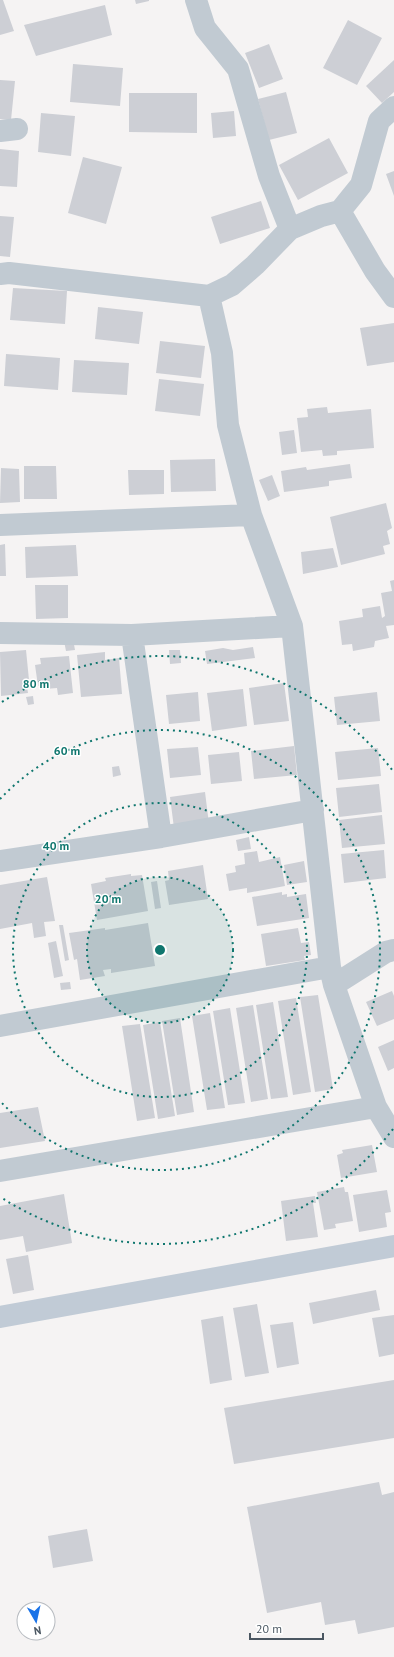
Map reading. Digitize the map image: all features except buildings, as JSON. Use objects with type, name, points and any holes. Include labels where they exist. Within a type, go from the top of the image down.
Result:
[{"type":"street","points":[[196,0],[205,28],[238,69],[268,176],[290,229]]},
{"type":"street","points":[[0,274],[9,273],[209,296],[232,285],[256,265],[290,229],[321,216],[340,211],[360,186],[379,121],[394,107]]},
{"type":"street","points":[[340,211],[376,271],[394,297]]},
{"type":"street","points":[[209,296],[222,353],[228,425],[251,515],[292,626],[332,976],[376,1107],[394,1137]]},
{"type":"street","points":[[0,525],[251,515]]},
{"type":"street","points":[[0,633],[132,635],[292,626]]},
{"type":"street","points":[[132,635],[161,837]]},
{"type":"street","points":[[0,862],[161,837],[313,810]]},
{"type":"street","points":[[0,1026],[332,976],[386,952],[394,950]]},
{"type":"street","points":[[0,1171],[376,1107]]},
{"type":"street","points":[[0,1317],[394,1246]]}]
